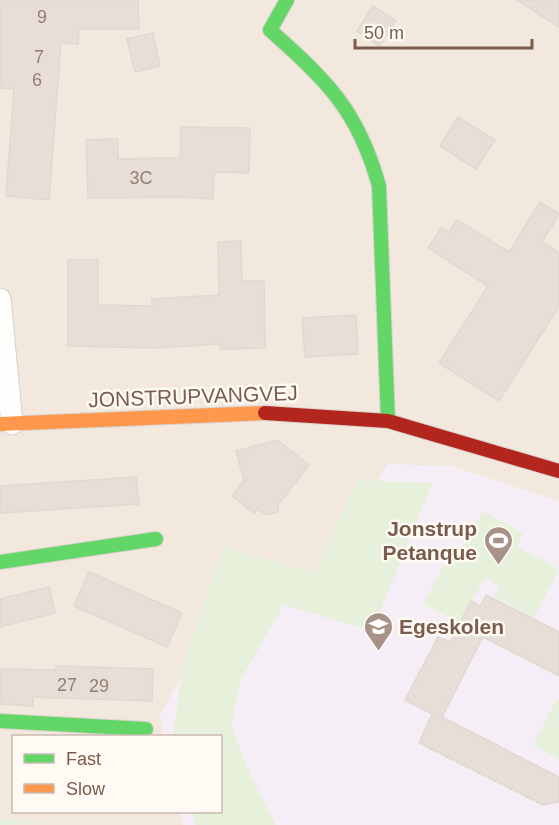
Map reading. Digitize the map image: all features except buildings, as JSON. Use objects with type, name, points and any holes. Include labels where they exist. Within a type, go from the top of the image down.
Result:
[{"type":"street","points":[[287,0],[270,30],[334,87],[358,124],[371,153],[379,186],[388,421]]},
{"type":"street","points":[[0,299],[6,424]]},
{"type":"street","name":"JONSTRUPVANGVEJ","points":[[6,424],[249,412],[312,414],[388,421],[559,471]]},
{"type":"street","points":[[0,562],[156,539]]},
{"type":"street","points":[[0,722],[146,729]]},
{"type":"shaded area","points":[[0,0],[559,0],[559,825],[0,825]]},
{"type":"shaded area","name":"Egeskolen","points":[[387,464],[451,466],[559,501],[559,825],[183,825],[180,813],[222,813],[222,735],[164,735],[160,715],[250,558],[324,586]]},
{"type":"green space","points":[[357,480],[432,483],[372,631],[284,605],[241,679],[231,726],[251,777],[276,825],[196,825],[192,813],[222,813],[222,735],[173,735],[183,664],[224,546],[314,574]]},
{"type":"green space","name":"Jonstrup Petanque","points":[[483,511],[523,533],[517,547],[559,569],[534,618],[494,596],[499,586],[485,578],[460,623],[423,604],[448,558],[455,561]]},
{"type":"green space","points":[[557,699],[559,700],[559,759],[533,745]]},
{"type":"green space","points":[[0,819],[52,823],[0,825]]},
{"type":"traffic: fast","points":[[287,0],[270,30],[308,65],[338,99],[361,137],[379,186],[388,421]]},
{"type":"traffic: fast","points":[[0,562],[156,539]]},
{"type":"traffic: fast","points":[[0,721],[146,729]]},
{"type":"traffic: slow","points":[[0,424],[265,413]]},
{"type":"traffic: jam","points":[[265,413],[388,421],[559,471]]},
{"type":"place","name":"Jonstrup Petanque","points":[[498,566]]},
{"type":"place","name":"Egeskolen","points":[[378,652]]}]
